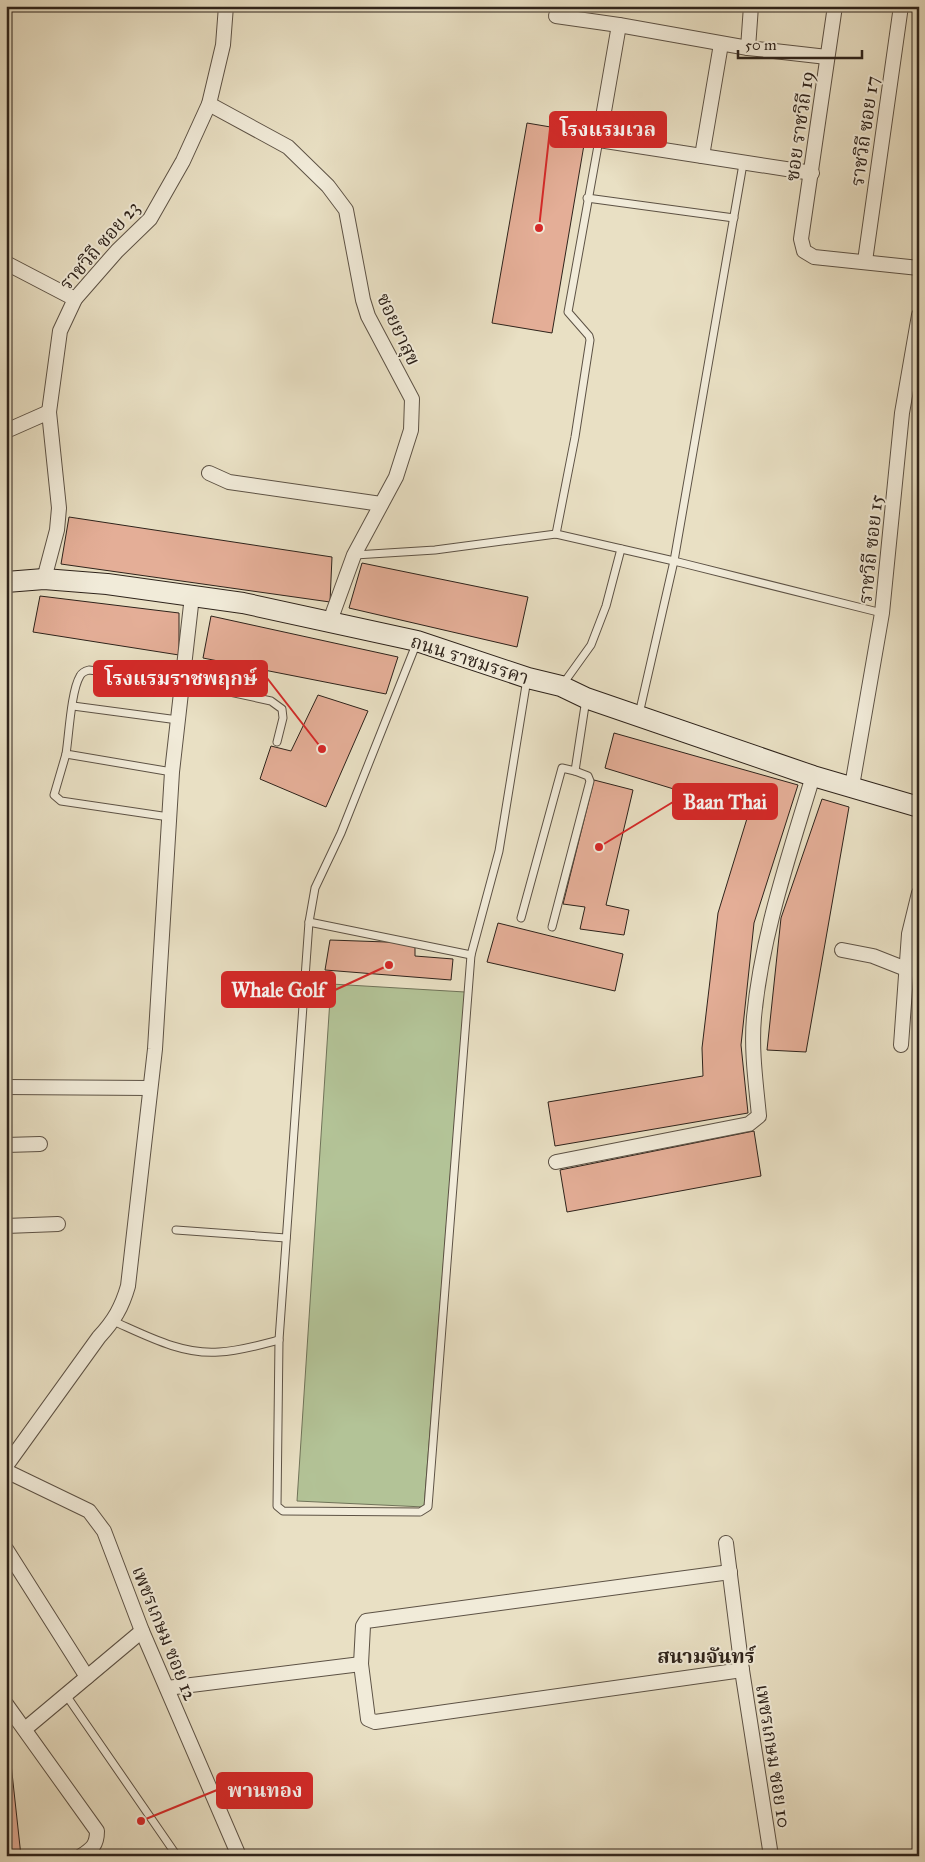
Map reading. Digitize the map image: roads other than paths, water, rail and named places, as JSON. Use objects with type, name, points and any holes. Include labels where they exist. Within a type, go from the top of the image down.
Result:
[{"type":"street","name":"ราชวิถี ซอย 23","points":[[44,578],[57,530],[59,508],[49,412],[60,331],[75,299],[117,251],[150,219],[183,161],[209,104],[224,45],[226,6]]},
{"type":"street","points":[[748,48],[751,6]]},
{"type":"street","name":"ซอย ราชวิถี 19","points":[[836,6],[801,239],[804,250],[814,257],[865,261]]},
{"type":"street","name":"ราชวิถี ซอย 17","points":[[865,261],[901,6]]},
{"type":"street","points":[[556,16],[619,25],[721,44],[828,57]]},
{"type":"street","points":[[619,25],[599,140],[812,174]]},
{"type":"street","points":[[702,156],[721,44]]},
{"type":"street","name":"ซอยยาสุข","points":[[209,104],[288,147],[328,186],[346,210],[352,231],[363,300],[368,316],[412,399],[411,430],[396,477],[354,555],[330,622]]},
{"type":"street","points":[[865,261],[919,268]]},
{"type":"street","points":[[6,263],[75,299]]},
{"type":"street","name":"ราชวิถี ซอย 15","points":[[852,786],[882,614],[902,413],[919,315]]},
{"type":"street","points":[[6,431],[49,412]]},
{"type":"street","points":[[209,473],[229,482],[381,504]]},
{"type":"street","name":"ถนน ราชมรรคา","points":[[6,582],[44,578],[107,584],[242,603],[417,641],[528,678],[562,686],[586,698],[813,776],[919,806]]},
{"type":"street","points":[[6,1466],[99,1337],[114,1322],[122,1307],[128,1286],[155,1048],[172,772],[192,596]]},
{"type":"street","points":[[556,1162],[749,1124],[759,1116],[754,1018],[768,929],[813,776]]},
{"type":"street","points":[[901,1045],[902,1014],[906,1002],[909,934],[919,893]]},
{"type":"street","points":[[842,950],[873,956],[906,969]]},
{"type":"street","points":[[6,1087],[149,1088]]},
{"type":"street","points":[[6,1145],[40,1144]]},
{"type":"street","points":[[6,1226],[58,1224]]},
{"type":"street","name":"เพชรเกษม ซอย 12","points":[[6,1471],[89,1511],[97,1518],[104,1531],[142,1631],[240,1856]]},
{"type":"street","name":"เพชรเกษม ซอย 10","points":[[726,1543],[742,1670],[770,1856]]},
{"type":"street","points":[[6,1549],[87,1677]]},
{"type":"street","points":[[730,1572],[366,1622],[363,1626],[361,1664],[368,1719],[375,1722],[742,1670]]},
{"type":"street","points":[[25,1729],[142,1631]]},
{"type":"street","points":[[167,1688],[361,1664]]},
{"type":"street","points":[[6,1704],[97,1831],[97,1842],[92,1849],[81,1856]]},
{"type":"lane","points":[[556,534],[575,436],[590,340],[589,336],[568,312],[587,198],[599,140]]},
{"type":"lane","points":[[639,715],[674,561],[743,164]]},
{"type":"lane","points":[[587,198],[734,218]]},
{"type":"lane","points":[[354,555],[435,550],[556,534],[674,561],[882,614]]},
{"type":"lane","points":[[562,686],[590,645],[606,606],[621,549]]},
{"type":"lane","points":[[417,641],[341,833],[315,888],[309,922],[279,1340],[278,1509],[283,1511],[420,1512],[427,1508],[471,955],[498,851],[528,678]]},
{"type":"lane","points":[[169,816],[61,801],[54,795],[66,754],[79,676],[89,670],[183,682],[277,704],[282,709],[283,718],[277,742]]},
{"type":"lane","points":[[575,771],[586,698]]},
{"type":"lane","points":[[73,706],[178,720]]},
{"type":"lane","points":[[66,754],[172,772]]},
{"type":"lane","points":[[521,918],[562,768],[575,771],[588,776],[590,781],[552,927]]},
{"type":"lane","points":[[309,922],[471,955]]},
{"type":"lane","points":[[176,1230],[286,1238]]},
{"type":"lane","points":[[114,1322],[156,1340],[193,1351],[218,1353],[279,1340]]},
{"type":"lane","points":[[66,1695],[175,1853]]},
{"type":"place","name":"โรงแรมเวล","points":[[539,228]]},
{"type":"place","name":"โรงแรมราชพฤกษ์","points":[[322,749]]},
{"type":"place","name":"Baan Thai","points":[[599,847]]},
{"type":"place","name":"Whale Golf","points":[[389,965]]},
{"type":"place","name":"พานทอง","points":[[141,1821]]},
{"type":"district","name":"สนามจันทร์","points":[[706,1656]]}]
